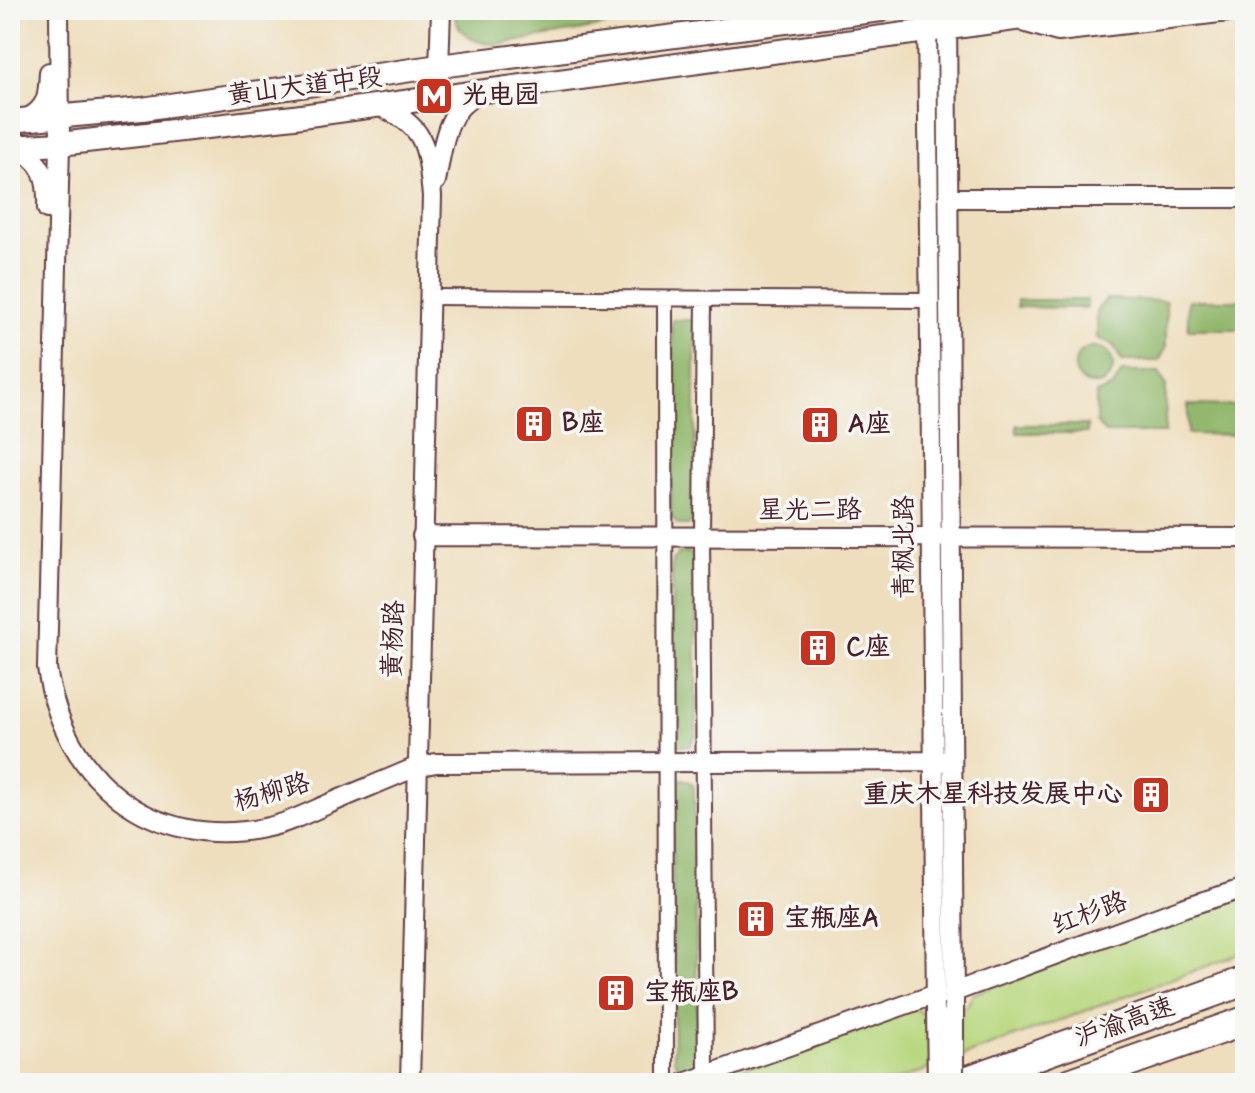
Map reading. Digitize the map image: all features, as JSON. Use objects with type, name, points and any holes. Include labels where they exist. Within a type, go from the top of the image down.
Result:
[{"type":"highway","name":"沪渝高速","points":[[957,1083],[1245,981]]},
{"type":"highway","name":"沪渝高速","points":[[1069,1083],[1245,1021]]},
{"type":"main road","name":"黄山大道中段","points":[[15,120],[142,109],[439,66],[881,10]]},
{"type":"main road","name":"黄山大道中段","points":[[12,147],[438,99],[937,20],[1017,19],[1081,10]]},
{"type":"main road","points":[[1017,19],[1058,30],[1228,10]]},
{"type":"street","name":"杨柳路","points":[[15,120],[39,112],[47,100],[50,41],[59,10],[60,144],[47,668],[55,711],[71,745],[95,778],[131,806],[172,825],[217,832],[253,830],[287,821],[452,761],[665,766],[942,766]]},
{"type":"street","points":[[438,99],[441,10]]},
{"type":"street","name":"青枫北路","points":[[937,20],[949,198],[951,537],[942,766]]},
{"type":"street","name":"青枫北路","points":[[937,20],[929,300],[931,537],[942,766],[945,1001],[937,1083]]},
{"type":"street","points":[[432,196],[452,116],[463,103],[484,92]]},
{"type":"street","points":[[378,106],[400,116],[422,137],[428,153],[432,196]]},
{"type":"street","name":"杨柳路","points":[[12,147],[28,153],[39,165],[47,194],[38,648],[47,712],[68,757],[88,783],[123,813],[145,825],[194,841],[254,839],[289,830],[415,774]]},
{"type":"street","name":"黄杨路","points":[[408,1083],[432,196]]},
{"type":"street","points":[[949,198],[1245,198]]},
{"type":"street","points":[[429,297],[929,300]]},
{"type":"street","points":[[665,299],[666,1083]]},
{"type":"street","points":[[704,299],[702,536],[706,1075]]},
{"type":"street","name":"星光二路","points":[[422,536],[1245,538]]},
{"type":"street","name":"红杉路","points":[[684,1083],[945,1001],[1185,907],[1245,888]]},
{"type":"street","name":"青枫北路","points":[[945,1001],[957,1083]]},
{"type":"green space","points":[[454,10],[674,10],[497,44],[468,36],[460,28]]},
{"type":"green space","points":[[1106,299],[1166,301],[1166,348],[1159,361],[1122,361],[1113,345],[1097,338],[1097,310]]},
{"type":"green space","points":[[1017,300],[1087,300],[1087,308],[1017,307]]},
{"type":"green space","points":[[1188,300],[1245,300],[1244,329],[1188,329]]},
{"type":"green space","points":[[672,320],[695,320],[695,517],[688,525],[678,525],[671,516]]},
{"type":"green space","points":[[1094,347],[1108,352],[1113,366],[1108,380],[1094,385],[1080,380],[1075,366],[1080,352]]},
{"type":"green space","points":[[1122,372],[1159,372],[1166,386],[1165,433],[1105,433],[1096,422],[1096,394],[1113,387]]},
{"type":"green space","points":[[1188,405],[1244,406],[1244,435],[1188,434]]},
{"type":"green space","points":[[1017,425],[1087,425],[1087,433],[1017,433]]},
{"type":"green space","points":[[679,553],[690,553],[696,560],[696,734],[690,746],[679,746],[671,736],[672,561]]},
{"type":"green space","points":[[683,779],[694,787],[698,1060],[693,1069],[680,1069],[674,1060],[672,787]]},
{"type":"green space","points":[[1245,896],[1245,952],[890,1083],[702,1083],[915,1008],[927,1017],[967,1006],[973,994],[1187,913]]},
{"type":"place","name":"光电园","points":[[434,96]]},
{"type":"place","name":"B座","points":[[534,424]]},
{"type":"place","name":"A座","points":[[820,425]]},
{"type":"place","name":"C座","points":[[818,648]]},
{"type":"place","name":"重庆木星科技发展中心","points":[[1151,795]]},
{"type":"place","name":"宝瓶座A","points":[[756,919]]},
{"type":"place","name":"宝瓶座B","points":[[616,993]]}]
